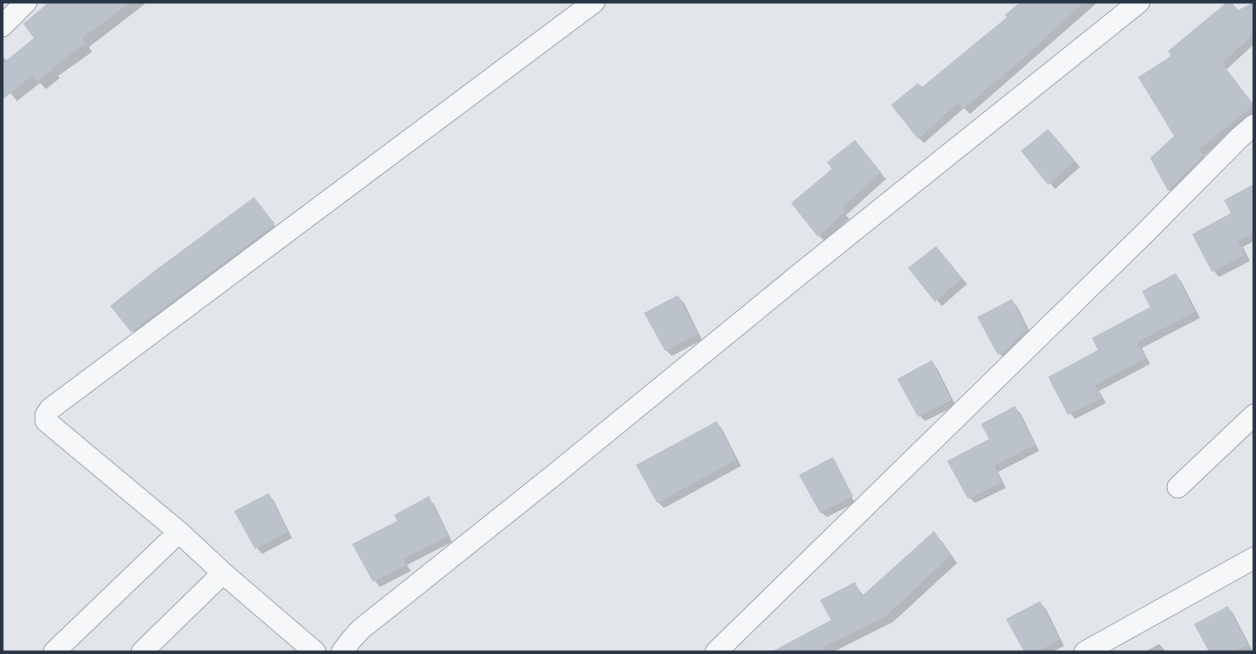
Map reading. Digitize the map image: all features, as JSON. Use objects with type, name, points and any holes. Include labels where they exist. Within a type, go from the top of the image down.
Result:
[{"type":"street","points":[[2,26],[26,2]]},
{"type":"street","points":[[315,652],[179,532],[46,421],[46,415],[50,409],[594,2]]},
{"type":"street","points":[[342,652],[361,629],[1139,2]]},
{"type":"street","points":[[716,652],[1254,125]]},
{"type":"street","points":[[1178,487],[1254,415]]},
{"type":"street","points":[[54,652],[179,532]]},
{"type":"street","points":[[1085,652],[1254,558]]},
{"type":"street","points":[[142,652],[223,573]]},
{"type":"building","points":[[49,2],[131,2],[82,38],[86,43],[37,82],[32,76],[2,100],[2,64],[34,38],[23,24]]},
{"type":"building","points":[[1020,2],[1084,2],[1025,57],[963,109],[958,103],[918,139],[891,105],[918,83],[922,87],[1007,17],[1005,15]]},
{"type":"building","points":[[1227,2],[1231,2],[1238,10],[1254,2],[1254,34],[1222,63],[1254,105],[1199,149],[1204,155],[1168,191],[1150,158],[1174,136],[1138,77],[1171,56],[1168,51]]},
{"type":"building","points":[[1048,129],[1075,161],[1048,185],[1021,151]]},
{"type":"building","points":[[855,140],[881,172],[842,208],[845,212],[818,237],[791,203],[832,169],[827,162]]},
{"type":"building","points":[[1254,184],[1254,233],[1238,241],[1245,255],[1212,272],[1192,234],[1231,213],[1224,200]]},
{"type":"building","points":[[254,197],[275,224],[131,332],[110,306]]},
{"type":"building","points":[[936,246],[962,278],[935,302],[908,268]]},
{"type":"building","points":[[1176,273],[1195,312],[1137,342],[1146,358],[1095,385],[1102,398],[1068,415],[1048,377],[1098,350],[1092,338],[1150,307],[1142,291]]},
{"type":"building","points":[[678,295],[698,334],[665,351],[644,313]]},
{"type":"building","points":[[1012,299],[1027,330],[998,355],[977,317]]},
{"type":"building","points":[[932,360],[951,400],[918,417],[897,379]]},
{"type":"building","points":[[1015,406],[1035,445],[994,466],[1002,482],[968,499],[947,461],[989,439],[981,424]]},
{"type":"building","points":[[717,421],[736,460],[657,503],[636,465]]},
{"type":"building","points":[[833,457],[853,496],[820,513],[799,475]]},
{"type":"building","points":[[269,493],[288,532],[255,549],[234,511]]},
{"type":"building","points":[[429,496],[448,536],[403,559],[406,565],[373,582],[352,544],[397,521],[394,515]]},
{"type":"building","points":[[934,531],[951,555],[886,616],[824,647],[827,652],[771,652],[831,620],[820,600],[855,582],[862,596]]},
{"type":"building","points":[[1040,601],[1060,640],[1036,652],[1024,652],[1006,619]]},
{"type":"building","points":[[1228,606],[1248,645],[1234,652],[1209,652],[1194,624]]}]
